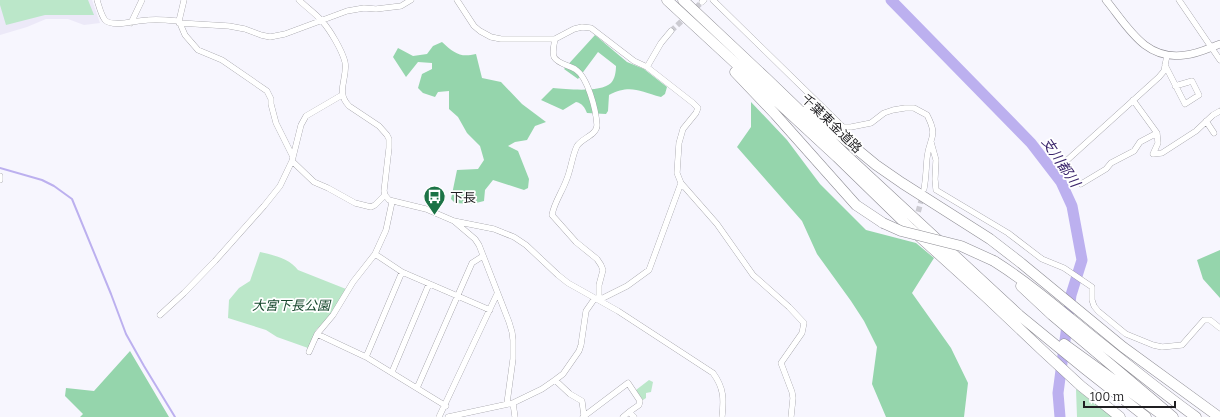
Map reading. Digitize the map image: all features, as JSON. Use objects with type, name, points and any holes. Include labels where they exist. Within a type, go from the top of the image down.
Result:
[{"type":"highway","points":[[664,0],[678,17],[740,77],[775,114],[856,205],[883,223],[901,231],[961,246],[994,261],[1034,289],[1094,338],[1196,417]]},
{"type":"highway","points":[[667,0],[1081,386],[1120,417]]},
{"type":"highway","name":"千葉東金道路","points":[[683,0],[845,154],[964,263],[978,271],[1045,333]]},
{"type":"highway","points":[[767,79],[793,97],[876,166],[990,239],[1098,326],[1219,417]]},
{"type":"highway","points":[[994,261],[1052,315],[1173,417]]},
{"type":"highway","points":[[1045,333],[1085,370],[1146,417]]},
{"type":"highway","points":[[1045,333],[1165,417]]},
{"type":"street","points":[[97,0],[106,20],[114,23],[131,23],[146,20],[229,26],[245,29],[270,37],[322,21],[347,11],[364,8],[376,9],[401,6],[410,0]]},
{"type":"street","points":[[131,23],[142,0]]},
{"type":"street","points":[[184,0],[179,22],[185,35],[198,50],[222,60],[267,91],[271,100],[276,122],[293,159],[314,182],[355,203],[371,207],[385,195]]},
{"type":"street","points":[[299,0],[322,21],[343,55],[346,70],[342,95],[349,106],[379,126],[387,134],[389,139],[389,148],[384,187],[385,195],[389,200],[392,202],[410,204],[454,221],[494,229],[514,237],[526,245],[568,283],[646,329],[713,373],[723,394],[722,417]]},
{"type":"street","points":[[457,0],[474,26],[480,31],[491,36],[510,40],[555,39],[574,29],[582,27],[591,28],[634,61],[647,67],[698,108],[684,129],[679,144],[677,173],[681,183],[717,224],[753,275],[789,306],[804,323],[802,333],[781,363],[792,392],[793,398],[791,417]]},
{"type":"street","points":[[713,0],[841,125],[847,128],[871,124],[884,113],[893,110],[914,108],[927,115],[933,130],[927,158],[927,174],[924,190]]},
{"type":"street","points":[[1106,0],[1136,38],[1151,50],[1159,54],[1185,55],[1220,44]]},
{"type":"street","points":[[1181,0],[1220,60]]},
{"type":"street","points":[[647,67],[661,43],[672,31]]},
{"type":"street","points":[[555,39],[553,55],[555,59],[577,71],[581,76],[591,93],[597,125],[594,132],[581,141],[577,146],[566,181],[553,209],[552,215],[576,242],[597,259],[601,265],[603,270],[597,299]]},
{"type":"street","points":[[1064,163],[1159,77],[1164,71],[1167,55]]},
{"type":"street","points":[[1165,65],[1175,86],[1185,104],[1199,96],[1192,80],[1175,86]]},
{"type":"street","points":[[160,315],[215,261],[280,186],[293,159],[301,124],[306,116],[342,95]]},
{"type":"street","points":[[1133,100],[1157,133],[1158,143],[1153,154],[1162,153],[1196,131],[1206,121],[1220,111]]},
{"type":"street","points":[[1206,121],[1214,133]]},
{"type":"street","points":[[1081,184],[1106,169],[1111,163],[1134,151],[1140,142],[1157,133]]},
{"type":"street","points":[[931,142],[936,160],[936,190],[1008,233],[1042,259],[1064,268],[1092,287],[1092,300],[1094,306],[1126,334],[1144,342],[1162,347],[1182,345],[1204,320],[1210,320],[1220,328]]},
{"type":"street","points":[[448,417],[510,403],[542,389],[563,374],[579,350],[586,311],[597,299],[627,286],[649,270],[681,183]]},
{"type":"street","points":[[309,352],[317,334],[333,315],[353,282],[375,254],[386,230],[392,202]]},
{"type":"street","points":[[454,221],[475,239],[509,322],[513,340],[510,403],[515,417]]},
{"type":"street","points":[[375,254],[402,272],[490,310]]},
{"type":"street","points":[[417,388],[472,263],[483,256]]},
{"type":"street","points":[[366,357],[402,272]]},
{"type":"street","points":[[392,372],[429,284]]},
{"type":"street","points":[[439,417],[446,406],[497,294]]},
{"type":"street","points":[[317,334],[366,357],[446,406]]},
{"type":"street","points":[[555,380],[570,394],[582,401],[584,417]]},
{"type":"street","points":[[584,417],[628,383],[640,402],[639,405],[623,417]]},
{"type":"street","points":[[629,412],[634,417]]},
{"type":"shaded area","points":[[0,0],[92,0],[100,23],[84,25],[68,19],[46,19],[27,27],[0,35]]},
{"type":"green space","points":[[0,0],[88,0],[94,15],[45,15],[6,25]]},
{"type":"green space","points":[[595,35],[627,62],[644,69],[667,87],[665,94],[661,97],[629,89],[616,92],[609,95],[608,111],[606,114],[587,113],[580,103],[576,102],[563,110],[541,100],[553,88],[592,89],[606,86],[611,83],[616,66],[598,52],[578,79],[564,69]]},
{"type":"green space","points":[[442,42],[458,54],[476,54],[482,78],[501,82],[522,104],[546,122],[535,126],[527,140],[515,142],[508,146],[518,151],[529,179],[528,188],[524,190],[493,180],[485,190],[484,201],[472,204],[455,203],[451,199],[457,170],[478,169],[484,160],[480,146],[467,133],[458,117],[449,109],[449,91],[438,92],[435,97],[423,93],[418,88],[422,74],[432,69],[432,63],[418,62],[406,77],[393,57],[398,48],[413,56],[427,54],[433,46]]},
{"type":"green space","points":[[751,102],[787,140],[820,184],[866,230],[916,243],[934,258],[912,293],[951,348],[968,383],[964,417],[886,417],[872,384],[877,347],[864,321],[817,254],[802,221],[737,147],[751,127]]},
{"type":"green space","points":[[1220,250],[1220,298],[1203,279],[1197,260]]},
{"type":"green space","name":"大宮下長公園","points":[[260,252],[281,258],[291,263],[298,270],[346,289],[333,312],[316,330],[308,348],[277,337],[266,330],[228,318],[229,300],[239,288],[250,281]]},
{"type":"green space","points":[[130,351],[169,417],[80,417],[83,414],[65,396],[66,388],[94,391]]},
{"type":"green space","points":[[649,380],[653,382],[651,392],[646,393],[646,398],[643,400],[636,390]]},
{"type":"green space","points":[[1076,389],[1112,417],[1077,417]]},
{"type":"waterway","name":"支川都川","points":[[891,0],[1031,143],[1061,182],[1072,206],[1082,260],[1071,295],[1058,393],[1060,417]]},
{"type":"waterway","points":[[0,168],[42,180],[54,186],[72,199],[126,334],[175,417]]},
{"type":"tunnel","points":[[671,31],[702,2]]},
{"type":"tunnel","points":[[916,220],[923,194]]},
{"type":"place","name":"下長","points":[[434,216]]}]
